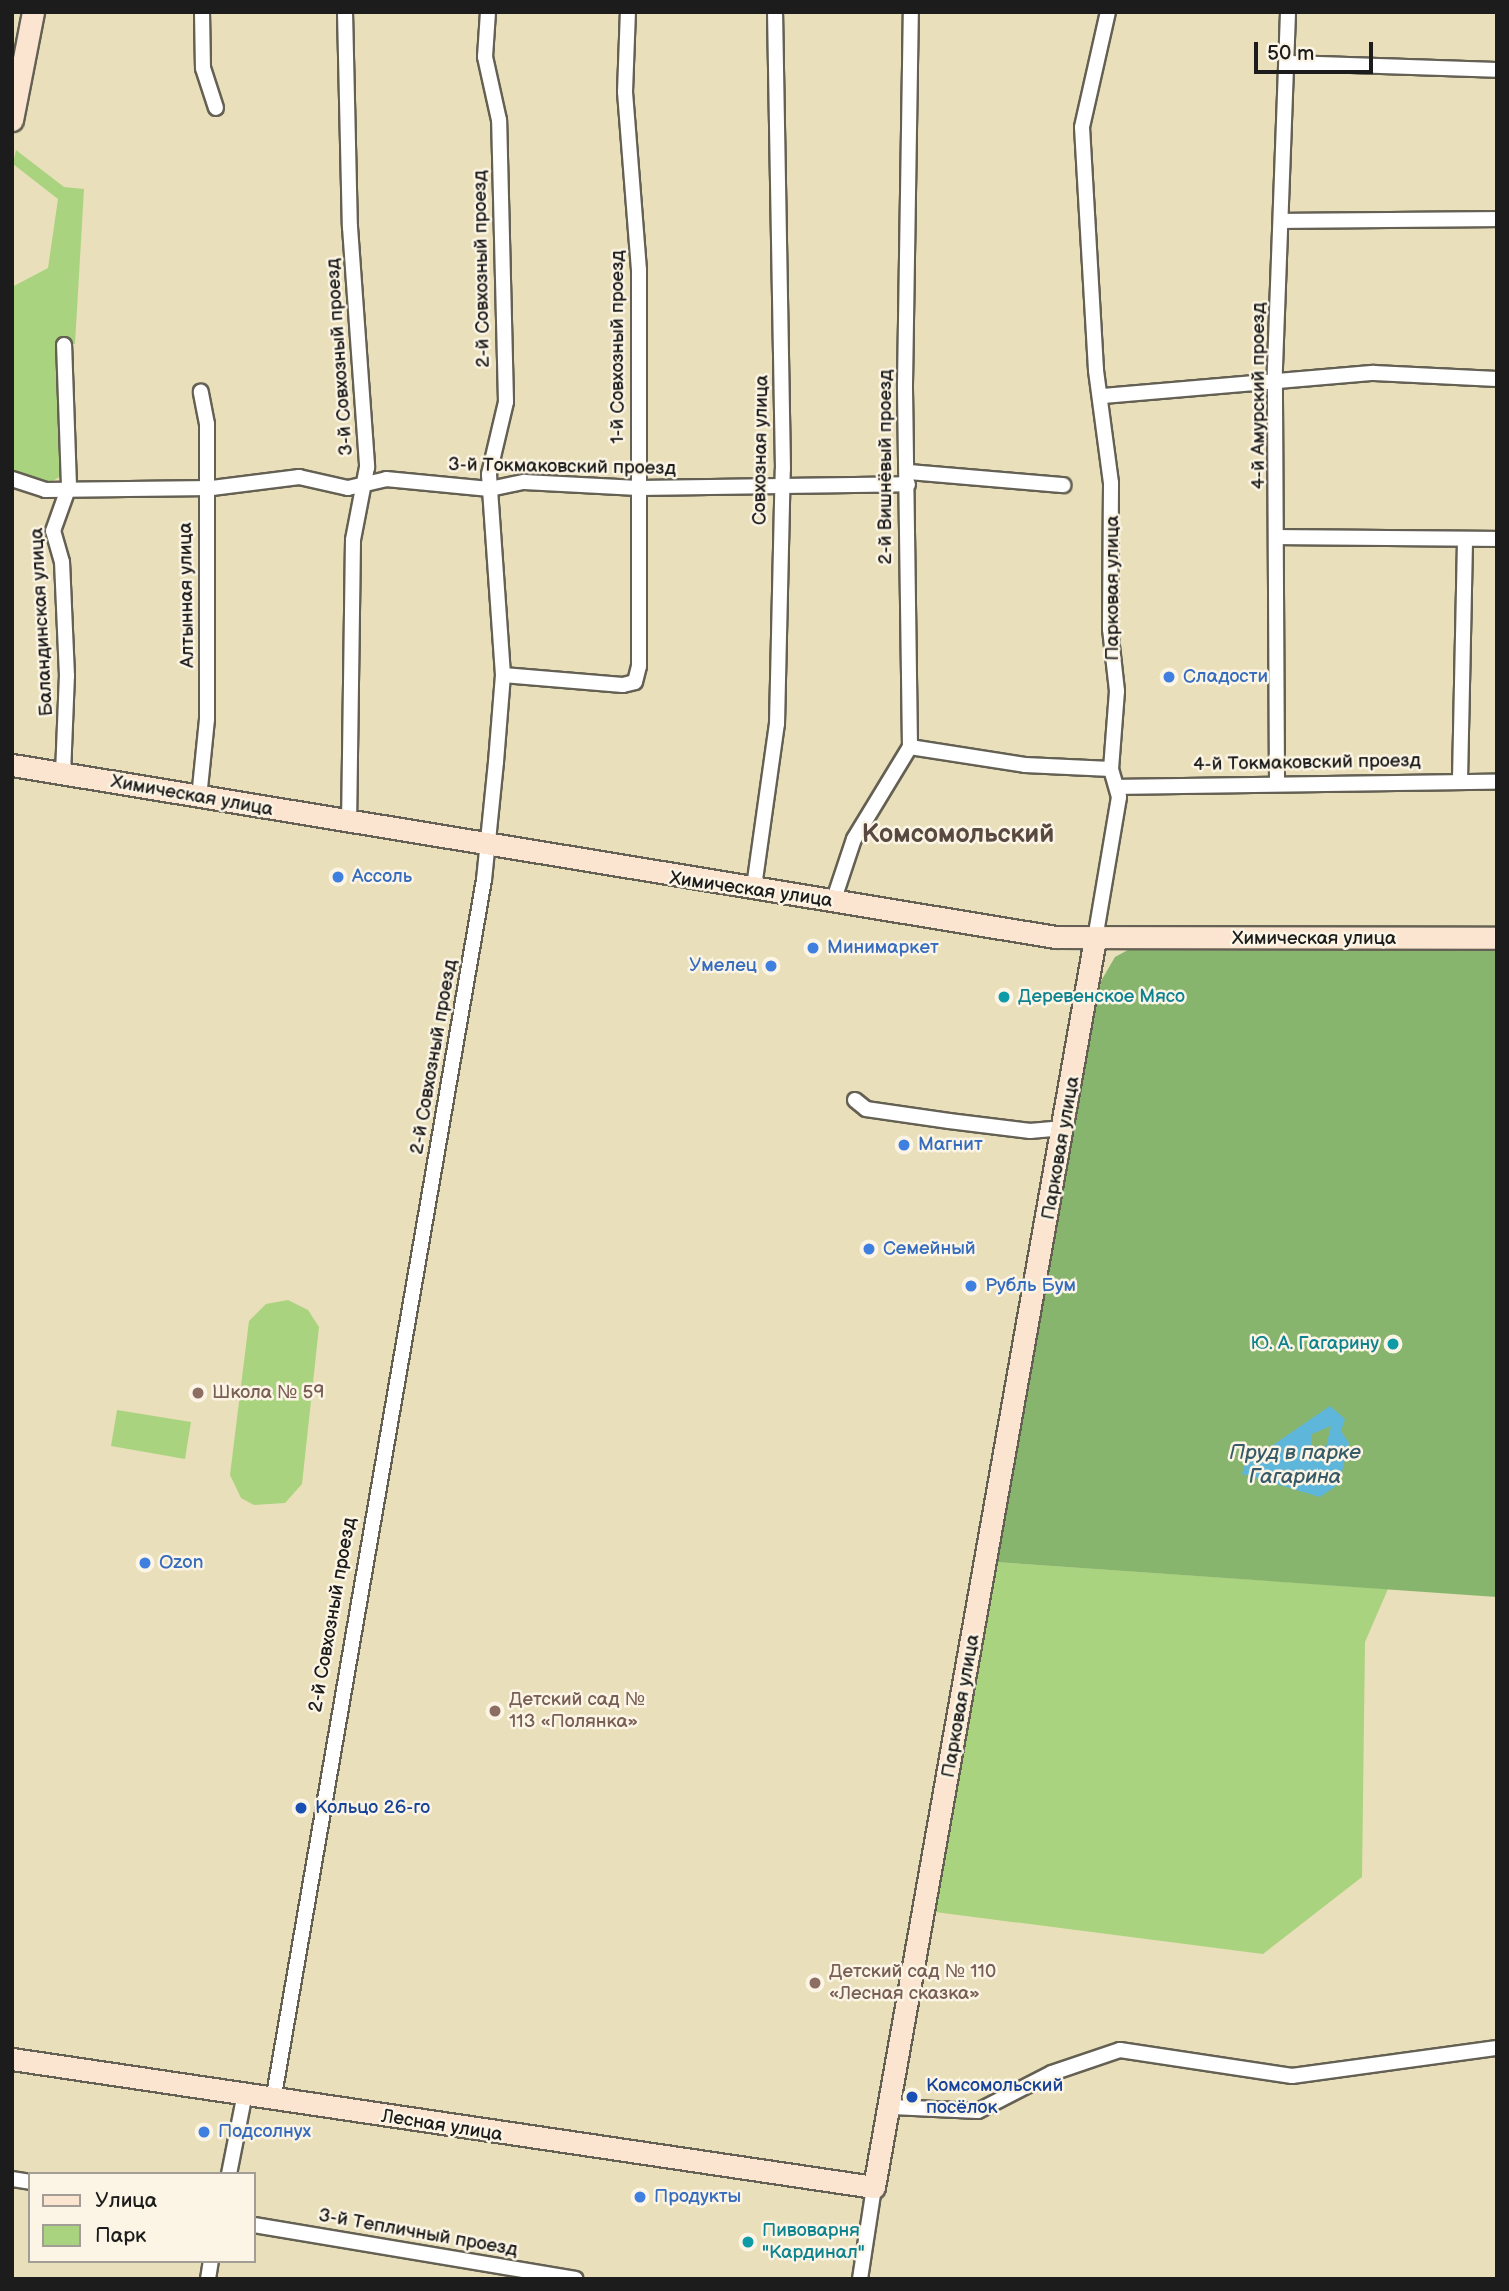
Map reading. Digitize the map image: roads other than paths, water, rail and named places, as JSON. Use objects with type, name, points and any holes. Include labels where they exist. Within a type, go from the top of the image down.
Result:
[{"type":"street","points":[[12,120],[33,12]]},
{"type":"street","points":[[202,12],[203,68],[216,108]]},
{"type":"street","name":"3-й Совхозный проезд","points":[[345,12],[350,227],[367,467],[360,487],[349,822]]},
{"type":"street","name":"2-й Совхозный проезд","points":[[273,2101],[486,847],[503,675],[489,489],[506,401],[499,336],[499,120],[485,57],[488,12]]},
{"type":"street","name":"1-й Совхозный проезд","points":[[503,675],[635,682],[642,574],[638,488],[639,270],[625,92],[628,12]]},
{"type":"street","name":"Совхозная улица","points":[[754,887],[777,724],[781,484],[775,12]]},
{"type":"street","name":"2-й Вишнёвый проезд","points":[[910,747],[909,478],[905,384],[911,12]]},
{"type":"street","name":"Парковая улица","points":[[860,2279],[874,2187],[892,2107],[1064,1128],[1118,787],[1111,769],[1114,551],[1082,127],[1108,12]]},
{"type":"street","name":"4-й Амурский проезд","points":[[1277,780],[1278,384],[1289,63],[1288,12]]},
{"type":"street","points":[[1289,63],[1497,70]]},
{"type":"street","points":[[1282,221],[1497,219]]},
{"type":"street","name":"Баландинская улица","points":[[63,774],[67,676],[62,562],[53,531],[69,486],[64,345]]},
{"type":"street","points":[[1103,396],[1278,384],[1374,373],[1497,379]]},
{"type":"street","name":"Алтынная улица","points":[[199,798],[207,719],[203,486],[207,424],[201,392]]},
{"type":"street","name":"3-й Токмаковский проезд","points":[[12,480],[45,491],[69,486],[203,486],[299,477],[360,487],[386,479],[489,489],[524,482],[638,488],[909,478],[1063,485]]},
{"type":"street","points":[[1278,537],[1465,541],[1497,539]]},
{"type":"street","points":[[1460,780],[1465,541]]},
{"type":"street","points":[[833,902],[854,839],[910,747],[1025,765],[1111,769]]},
{"type":"street","name":"Химическая улица","points":[[12,765],[486,847],[754,887],[833,902],[1095,939],[1497,938]]},
{"type":"street","name":"4-й Токмаковский проезд","points":[[1118,787],[1277,780],[1497,782]]},
{"type":"street","points":[[855,1100],[866,1109],[949,1121],[1030,1131],[1064,1128]]},
{"type":"street","points":[[892,2107],[978,2111],[1052,2073],[1120,2050],[1292,2076],[1497,2048]]},
{"type":"street","name":"Лесная улица","points":[[12,2059],[244,2098],[874,2187]]},
{"type":"street","points":[[229,2172],[244,2098]]},
{"type":"street","name":"3-й Тепличный проезд","points":[[256,2225],[575,2279]]},
{"type":"water","name":"Пруд в парке Гагарина","points":[[1330,1406],[1345,1419],[1341,1431],[1349,1443],[1339,1484],[1320,1497],[1242,1474],[1245,1464]],"holes":[[[1331,1426],[1326,1447],[1312,1446],[1312,1434]]]},
{"type":"place","name":"Сладости","points":[[1169,677]]},
{"type":"place","name":"Ассоль","points":[[338,877]]},
{"type":"place","name":"Минимаркет","points":[[813,948]]},
{"type":"place","name":"Умелец","points":[[771,966]]},
{"type":"place","name":"Деревенское Мясо","points":[[1004,997]]},
{"type":"place","name":"Магнит","points":[[904,1145]]},
{"type":"place","name":"Семейный","points":[[869,1249]]},
{"type":"place","name":"Рубль Бум","points":[[971,1286]]},
{"type":"place","name":"Ю. А. Гагарину","points":[[1393,1344]]},
{"type":"place","name":"Школа № 59","points":[[198,1393]]},
{"type":"place","name":"Ozon","points":[[145,1563]]},
{"type":"place","name":"Детский сад № 113 «Полянка»","points":[[495,1711]]},
{"type":"place","name":"Кольцо 26-го","points":[[301,1808]]},
{"type":"place","name":"Детский сад № 110 «Лесная сказка»","points":[[815,1983]]},
{"type":"place","name":"Комсомольский посёлок","points":[[912,2097]]},
{"type":"place","name":"Подсолнух","points":[[204,2132]]},
{"type":"place","name":"Продукты","points":[[640,2197]]},
{"type":"place","name":"Пивоварня \"Кардинал\"","points":[[748,2242]]},
{"type":"district","name":"Комсомольский","points":[[958,835]]}]
